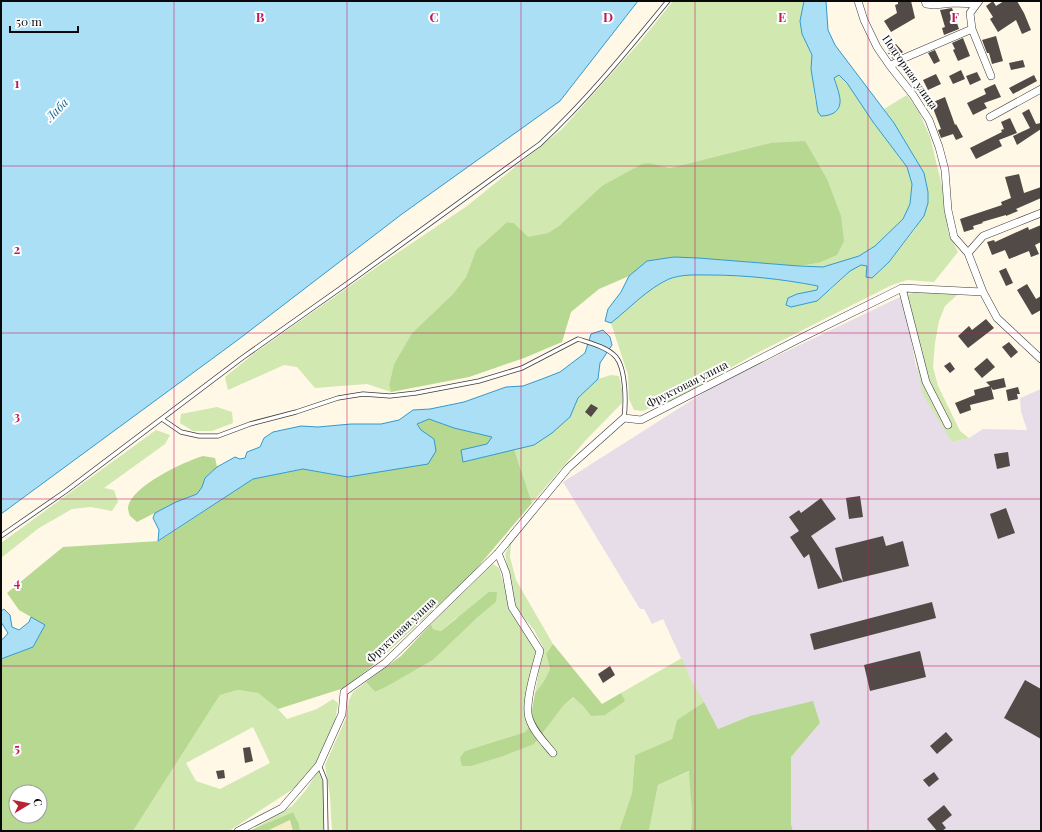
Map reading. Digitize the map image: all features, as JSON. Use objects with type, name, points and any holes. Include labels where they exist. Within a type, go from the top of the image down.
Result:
[{"type":"street","name":"Подгорная улица","points":[[858,1],[864,20],[877,47],[913,95],[929,120],[939,147],[945,170],[948,210],[954,237],[968,253],[983,292],[996,318],[1041,359]]},
{"type":"street","points":[[925,1],[926,4],[934,5],[977,3]]},
{"type":"street","points":[[977,3],[970,13],[972,29],[991,76]]},
{"type":"street","points":[[890,66],[908,56],[972,29]]},
{"type":"street","points":[[990,117],[1041,89]]},
{"type":"street","points":[[968,253],[983,236],[1041,213]]},
{"type":"street","points":[[902,288],[926,382],[948,425]]},
{"type":"street","name":"Фруктовая улица","points":[[238,831],[282,808],[319,765],[342,714],[344,692],[385,663],[498,553],[568,468],[624,418],[641,420],[902,288],[983,292]]},
{"type":"street","points":[[498,553],[506,573],[512,607],[540,651],[529,697],[528,716],[534,729],[553,753]]},
{"type":"lane","points":[[1,536],[66,491],[242,358],[348,284],[540,144],[597,86],[668,1]]},
{"type":"lane","points":[[162,419],[181,432],[199,436],[218,436],[250,424],[296,412],[338,398],[363,394],[390,396],[416,394],[479,381],[522,368],[578,339],[608,351],[616,357],[623,373],[626,403],[624,418]]},
{"type":"lane","points":[[319,765],[325,780],[326,831]]},
{"type":"shaded area","points":[[900,297],[905,307],[916,366],[952,442],[969,438],[983,429],[1027,430],[1021,412],[1020,398],[1041,389],[1041,831],[793,831],[791,824],[791,757],[820,723],[750,716],[718,729],[691,680],[663,619],[652,624],[644,609],[640,609],[563,482],[714,386]]},
{"type":"shaded area","points":[[291,820],[293,831],[267,831]]},
{"type":"green space","points":[[673,1],[804,1],[800,21],[802,34],[812,55],[811,69],[815,99],[821,116],[834,113],[840,106],[840,97],[834,77],[839,75],[847,83],[873,122],[907,167],[912,184],[910,204],[903,219],[875,246],[859,257],[823,267],[799,266],[818,263],[770,143],[670,168],[650,163],[548,233],[528,238],[514,223],[507,222],[476,250],[466,277],[453,294],[412,333],[394,364],[389,385],[391,392],[367,384],[315,388],[297,367],[284,365],[228,390],[225,377],[256,352],[467,206],[562,129],[640,42]]},
{"type":"green space","points":[[907,95],[919,112],[930,137],[943,190],[948,232],[958,252],[934,282],[907,280],[892,285],[759,352],[673,400],[642,411],[634,410],[629,399],[628,375],[611,323],[646,293],[662,283],[675,277],[694,275],[723,275],[791,281],[818,286],[817,290],[797,294],[829,291],[850,271],[861,265],[867,266],[872,278],[889,262],[916,228],[924,173],[884,109]]},
{"type":"green space","points":[[805,141],[827,179],[841,216],[844,241],[837,255],[818,263],[799,266],[674,257],[647,261],[629,276],[599,289],[571,312],[562,342],[524,358],[469,377],[391,392],[389,385],[394,364],[412,333],[453,294],[466,277],[476,250],[507,222],[514,223],[528,237],[548,233],[560,225],[602,186],[642,164],[650,163],[670,168],[770,143]]},
{"type":"green space","points":[[916,292],[946,292],[957,295],[945,306],[939,321],[933,367],[938,386],[960,431],[969,438],[952,442],[923,395],[905,307],[900,297]]},
{"type":"green space","points":[[611,375],[619,376],[622,390],[622,403],[585,441],[532,503],[514,449],[534,445],[570,417],[578,398],[589,387],[598,379]]},
{"type":"green space","points":[[217,407],[232,412],[233,423],[212,431],[193,431],[180,423],[181,414]]},
{"type":"green space","points":[[429,419],[454,428],[492,437],[488,444],[462,450],[463,462],[514,449],[532,503],[471,575],[371,667],[344,688],[278,709],[258,693],[238,690],[220,695],[133,831],[1,831],[1,659],[33,647],[45,625],[19,610],[7,593],[63,547],[159,541],[253,479],[303,469],[348,477],[434,439],[421,430],[417,423]]},
{"type":"green space","points":[[156,430],[170,435],[165,444],[104,488],[114,490],[118,502],[112,511],[91,507],[72,509],[39,528],[1,558],[1,543]]},
{"type":"green space","points":[[203,456],[215,458],[217,467],[205,478],[202,487],[197,494],[176,502],[137,522],[130,516],[128,507],[132,499],[148,483],[172,469]]},
{"type":"green space","points":[[511,543],[510,557],[516,580],[553,644],[546,654],[550,669],[544,681],[535,693],[543,647],[534,630],[515,607],[505,554]]},
{"type":"green space","points":[[493,564],[499,568],[509,610],[528,636],[536,652],[525,700],[524,714],[529,727],[525,732],[465,751],[462,766],[549,723],[563,706],[573,697],[591,716],[624,701],[621,693],[682,658],[691,680],[704,702],[677,720],[672,739],[635,755],[632,793],[619,831],[332,831],[330,796],[325,765],[346,718],[349,700],[353,692],[366,682],[375,692],[433,660],[496,602],[456,618],[441,631],[433,629],[431,624]]},
{"type":"green space","points":[[489,592],[497,592],[496,602],[433,660],[375,692],[366,682],[401,656],[431,624],[433,629],[441,631]]},
{"type":"green space","points":[[553,644],[602,704],[621,693],[625,701],[605,715],[591,716],[573,697],[563,706],[534,744],[471,766],[462,766],[460,758],[465,751],[525,732],[529,727],[535,693],[544,681],[550,669],[546,654]]},
{"type":"green space","points":[[238,690],[258,693],[278,709],[287,719],[317,709],[333,699],[338,703],[335,721],[317,762],[296,787],[229,831],[133,831],[220,695]],"holes":[[[253,727],[270,763],[220,789],[196,781],[186,763]]]},
{"type":"green space","points":[[813,701],[820,723],[791,757],[791,824],[793,831],[691,831],[692,814],[689,771],[658,785],[649,831],[619,831],[632,793],[635,755],[672,739],[677,720],[704,702],[718,729],[750,716]]},
{"type":"green space","points":[[318,771],[323,782],[324,831],[300,831],[299,824],[293,812],[252,830],[292,806],[306,790]]},
{"type":"green space","points":[[690,771],[692,814],[691,831],[649,831],[658,785]]},
{"type":"green space","points":[[293,812],[299,824],[300,831],[293,831],[290,820],[267,831],[249,831]]},
{"type":"water","name":"Лаба","points":[[1,1],[638,1],[560,101],[402,214],[239,339],[1,514]]},
{"type":"water","points":[[804,1],[826,1],[828,30],[835,45],[894,123],[924,173],[928,192],[928,203],[924,216],[889,262],[872,278],[866,277],[867,266],[861,265],[850,271],[817,301],[791,307],[786,305],[788,298],[797,294],[817,290],[818,286],[777,279],[723,275],[694,275],[674,277],[661,283],[646,293],[611,323],[605,321],[608,309],[621,292],[629,276],[647,261],[674,257],[823,267],[859,256],[875,246],[903,219],[910,204],[912,184],[907,167],[873,122],[847,83],[839,75],[834,78],[840,97],[838,109],[830,115],[824,116],[821,116],[818,112],[811,69],[812,55],[802,34],[800,21]]},
{"type":"water","points":[[603,330],[610,337],[612,345],[600,363],[598,379],[578,398],[570,417],[552,433],[534,445],[463,462],[461,450],[487,444],[492,437],[454,428],[429,419],[417,424],[421,430],[434,439],[436,451],[428,464],[348,477],[303,469],[253,479],[158,541],[159,530],[153,518],[155,513],[176,502],[197,494],[202,487],[205,478],[217,467],[235,457],[240,459],[245,458],[247,452],[260,447],[264,438],[273,432],[301,426],[318,427],[351,424],[381,424],[399,420],[413,410],[430,409],[464,402],[506,387],[523,386],[560,372],[585,353],[591,334]]},
{"type":"water","points":[[4,609],[10,615],[12,627],[19,630],[29,622],[31,617],[45,625],[33,647],[1,659],[1,640],[8,633],[1,622],[1,611]]},
{"type":"building","points":[[898,1],[911,1],[915,18],[891,32],[884,21],[897,13],[895,5],[898,4]]},
{"type":"building","points":[[993,1],[996,6],[1004,1],[1017,1],[1031,30],[1022,34],[1016,20],[998,32],[990,19],[993,17],[986,6]]},
{"type":"building","points":[[952,8],[959,29],[944,35],[942,28],[945,27],[940,10]]},
{"type":"building","points":[[996,36],[1003,61],[992,64],[989,53],[987,53],[982,40]]},
{"type":"building","points":[[963,38],[970,56],[958,61],[953,50],[955,49],[952,43]]},
{"type":"building","points":[[896,44],[903,52],[893,59],[887,52]]},
{"type":"building","points":[[935,50],[940,61],[934,64],[928,53]]},
{"type":"building","points":[[1023,60],[1025,67],[1011,70],[1009,63]]},
{"type":"building","points":[[961,70],[965,79],[953,84],[949,76]]},
{"type":"building","points":[[977,72],[981,80],[970,85],[966,76]]},
{"type":"building","points":[[936,74],[941,84],[928,90],[923,80]]},
{"type":"building","points":[[1034,75],[1037,81],[1013,94],[1009,88]]},
{"type":"building","points":[[995,84],[1001,97],[984,103],[987,108],[973,115],[967,103],[986,94],[984,89]]},
{"type":"building","points":[[945,97],[955,125],[956,124],[963,137],[956,140],[953,134],[941,138],[938,130],[941,129],[931,103]]},
{"type":"building","points":[[1029,109],[1036,124],[1041,123],[1041,129],[1017,145],[1013,136],[1030,128],[1022,113]]},
{"type":"building","points":[[1010,118],[1017,133],[999,140],[1002,146],[976,159],[970,148],[1002,132],[1001,130],[1004,129],[1001,122]]},
{"type":"building","points":[[1019,174],[1024,193],[1041,187],[1041,198],[1016,209],[1018,211],[1006,216],[982,222],[983,223],[973,226],[974,229],[964,232],[960,219],[1002,205],[1001,202],[1011,198],[1005,177]]},
{"type":"building","points":[[1041,225],[1041,242],[1035,245],[1039,254],[1031,257],[1029,251],[1009,259],[1005,250],[992,255],[987,242],[994,240],[995,242],[1028,227],[1029,230]]},
{"type":"building","points":[[1006,268],[1013,283],[1006,286],[999,271]]},
{"type":"building","points":[[1027,284],[1036,299],[1041,296],[1041,310],[1032,315],[1017,290]]},
{"type":"building","points":[[986,319],[994,328],[968,348],[958,336],[969,326],[972,330]]},
{"type":"building","points":[[1009,342],[1018,352],[1011,358],[1002,347]]},
{"type":"building","points":[[987,358],[995,367],[982,378],[974,369]]},
{"type":"building","points":[[950,362],[955,369],[950,373],[944,366]]},
{"type":"building","points":[[1004,378],[1006,387],[993,390],[991,387],[994,399],[970,405],[971,410],[960,414],[955,403],[975,395],[974,390],[990,386],[986,382]]},
{"type":"building","points":[[1018,387],[1020,394],[1017,394],[1018,399],[1008,401],[1006,390]]},
{"type":"building","points":[[591,404],[598,408],[591,417],[585,412]]},
{"type":"building","points":[[1008,452],[1010,466],[997,469],[994,454]]},
{"type":"building","points":[[860,496],[863,517],[849,519],[846,498]]},
{"type":"building","points":[[821,498],[836,519],[811,536],[843,582],[818,589],[809,554],[804,558],[790,537],[799,531],[789,517],[799,510],[801,513]]},
{"type":"building","points":[[1006,508],[1015,533],[998,539],[990,514]]},
{"type":"building","points":[[883,536],[886,546],[903,541],[909,566],[843,582],[835,548]]},
{"type":"building","points":[[932,602],[936,618],[814,650],[810,634]]},
{"type":"building","points":[[920,651],[926,677],[870,691],[864,665]]},
{"type":"building","points":[[610,666],[615,675],[603,683],[598,674]]},
{"type":"building","points":[[1025,680],[1041,689],[1041,739],[1004,718]]},
{"type":"building","points":[[946,732],[953,740],[937,754],[930,746]]},
{"type":"building","points":[[250,747],[253,761],[245,763],[243,748]]},
{"type":"building","points":[[224,770],[225,778],[218,779],[216,771]]},
{"type":"building","points":[[934,772],[939,779],[929,787],[923,780]]},
{"type":"building","points":[[944,805],[952,815],[942,823],[946,828],[942,831],[937,831],[927,819]]}]
